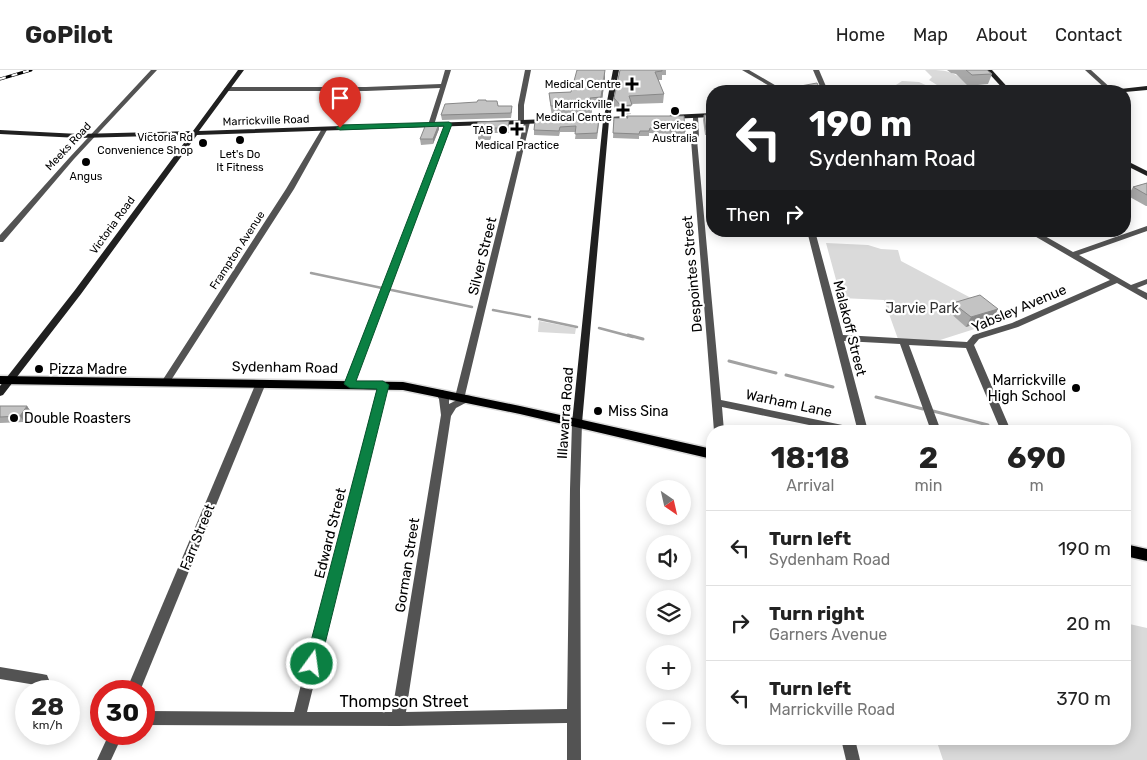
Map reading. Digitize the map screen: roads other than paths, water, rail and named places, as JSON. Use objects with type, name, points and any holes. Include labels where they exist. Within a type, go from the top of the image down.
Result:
[{"type":"main road","name":"Victoria Road","points":[[0,393],[6,380],[241,70]]},
{"type":"main road","name":"Illawarra Road","points":[[577,422],[607,119],[616,70]]},
{"type":"main road","points":[[989,70],[1003,85]]},
{"type":"main road","points":[[1131,90],[1147,88]]},
{"type":"main road","points":[[668,117],[706,115]]},
{"type":"main road","points":[[580,120],[632,118]]},
{"type":"main road","name":"Marrickville Road","points":[[0,132],[93,136],[561,120]]},
{"type":"main road","points":[[186,144],[210,135],[232,132]]},
{"type":"main road","points":[[1131,165],[1147,174]]},
{"type":"main road","name":"Sydenham Road","points":[[6,380],[403,386],[440,392],[577,422],[706,453]]},
{"type":"main road","points":[[1131,551],[1147,555]]},
{"type":"street","name":"Meeks Road","points":[[0,240],[154,70]]},
{"type":"street","points":[[431,125],[448,70]]},
{"type":"street","name":"Silver Street","points":[[464,398],[524,122],[521,105],[528,70]]},
{"type":"street","points":[[745,70],[771,85]]},
{"type":"street","points":[[816,70],[822,85]]},
{"type":"street","points":[[1088,70],[1104,85]]},
{"type":"street","points":[[227,89],[366,89],[442,86]]},
{"type":"street","name":"Despointes Street","points":[[694,116],[696,137],[694,140],[718,425]]},
{"type":"street","points":[[350,384],[449,124]]},
{"type":"street","name":"Frampton Avenue","points":[[165,383],[290,189],[325,128]]},
{"type":"street","points":[[1131,232],[1147,228]]},
{"type":"street","name":"Malakoff Street","points":[[813,237],[861,425]]},
{"type":"street","points":[[1041,237],[1147,297]]},
{"type":"street","points":[[1073,255],[1118,237]]},
{"type":"street","name":"Yabsley Avenue","points":[[839,338],[969,345],[976,337],[1015,325],[1117,280]]},
{"type":"street","points":[[1130,288],[1147,281]]},
{"type":"street","points":[[903,341],[934,425]]},
{"type":"street","points":[[969,345],[1003,425]]},
{"type":"street","name":"Farr Street","points":[[139,680],[261,383]]},
{"type":"street","name":"Edward Street","points":[[299,718],[383,385]]},
{"type":"street","name":"Gorman Street","points":[[398,719],[446,415],[444,399],[440,392]]},
{"type":"street","points":[[446,415],[453,406],[464,398]]},
{"type":"street","name":"Warham Lane","points":[[716,402],[826,425]]},
{"type":"street","name":"Illawarra Road","points":[[574,760],[574,498],[577,422]]},
{"type":"street","points":[[0,674],[42,680]]},
{"type":"street","name":"Thompson Street","points":[[155,718],[398,719],[574,716]]},
{"type":"street","points":[[104,760],[111,745]]},
{"type":"street","points":[[849,745],[853,760]]},
{"type":"waterway","points":[[311,273],[472,307]]},
{"type":"waterway","points":[[493,310],[530,317]]},
{"type":"waterway","points":[[539,319],[577,327]]},
{"type":"waterway","points":[[599,328],[633,337]]},
{"type":"waterway","points":[[628,335],[643,339]]},
{"type":"waterway","points":[[729,361],[776,373]]},
{"type":"waterway","points":[[786,375],[833,387]]},
{"type":"waterway","points":[[876,397],[923,409]]},
{"type":"waterway","points":[[933,411],[988,425]]},
{"type":"railway","points":[[0,79],[31,70]]},
{"type":"place","name":"Medical Centre","points":[[632,84]]},
{"type":"place","name":"Marrickville Medical Centre","points":[[623,110]]},
{"type":"place","name":"Services Australia","points":[[675,111]]},
{"type":"place","name":"Medical Practice","points":[[517,129]]},
{"type":"place","name":"TAB","points":[[503,130]]},
{"type":"place","name":"Let's Do It Fitness","points":[[240,140]]},
{"type":"place","name":"Victoria Rd Convenience Shop","points":[[203,143]]},
{"type":"place","name":"Angus","points":[[86,162]]},
{"type":"place","name":"Pizza Madre","points":[[39,369]]},
{"type":"place","name":"Marrickville High School","points":[[1076,388]]},
{"type":"place","name":"Miss Sina","points":[[598,411]]},
{"type":"place","name":"Double Roasters","points":[[14,418]]},
{"type":"park label","name":"Jarvie Park","points":[[922,308]]}]
